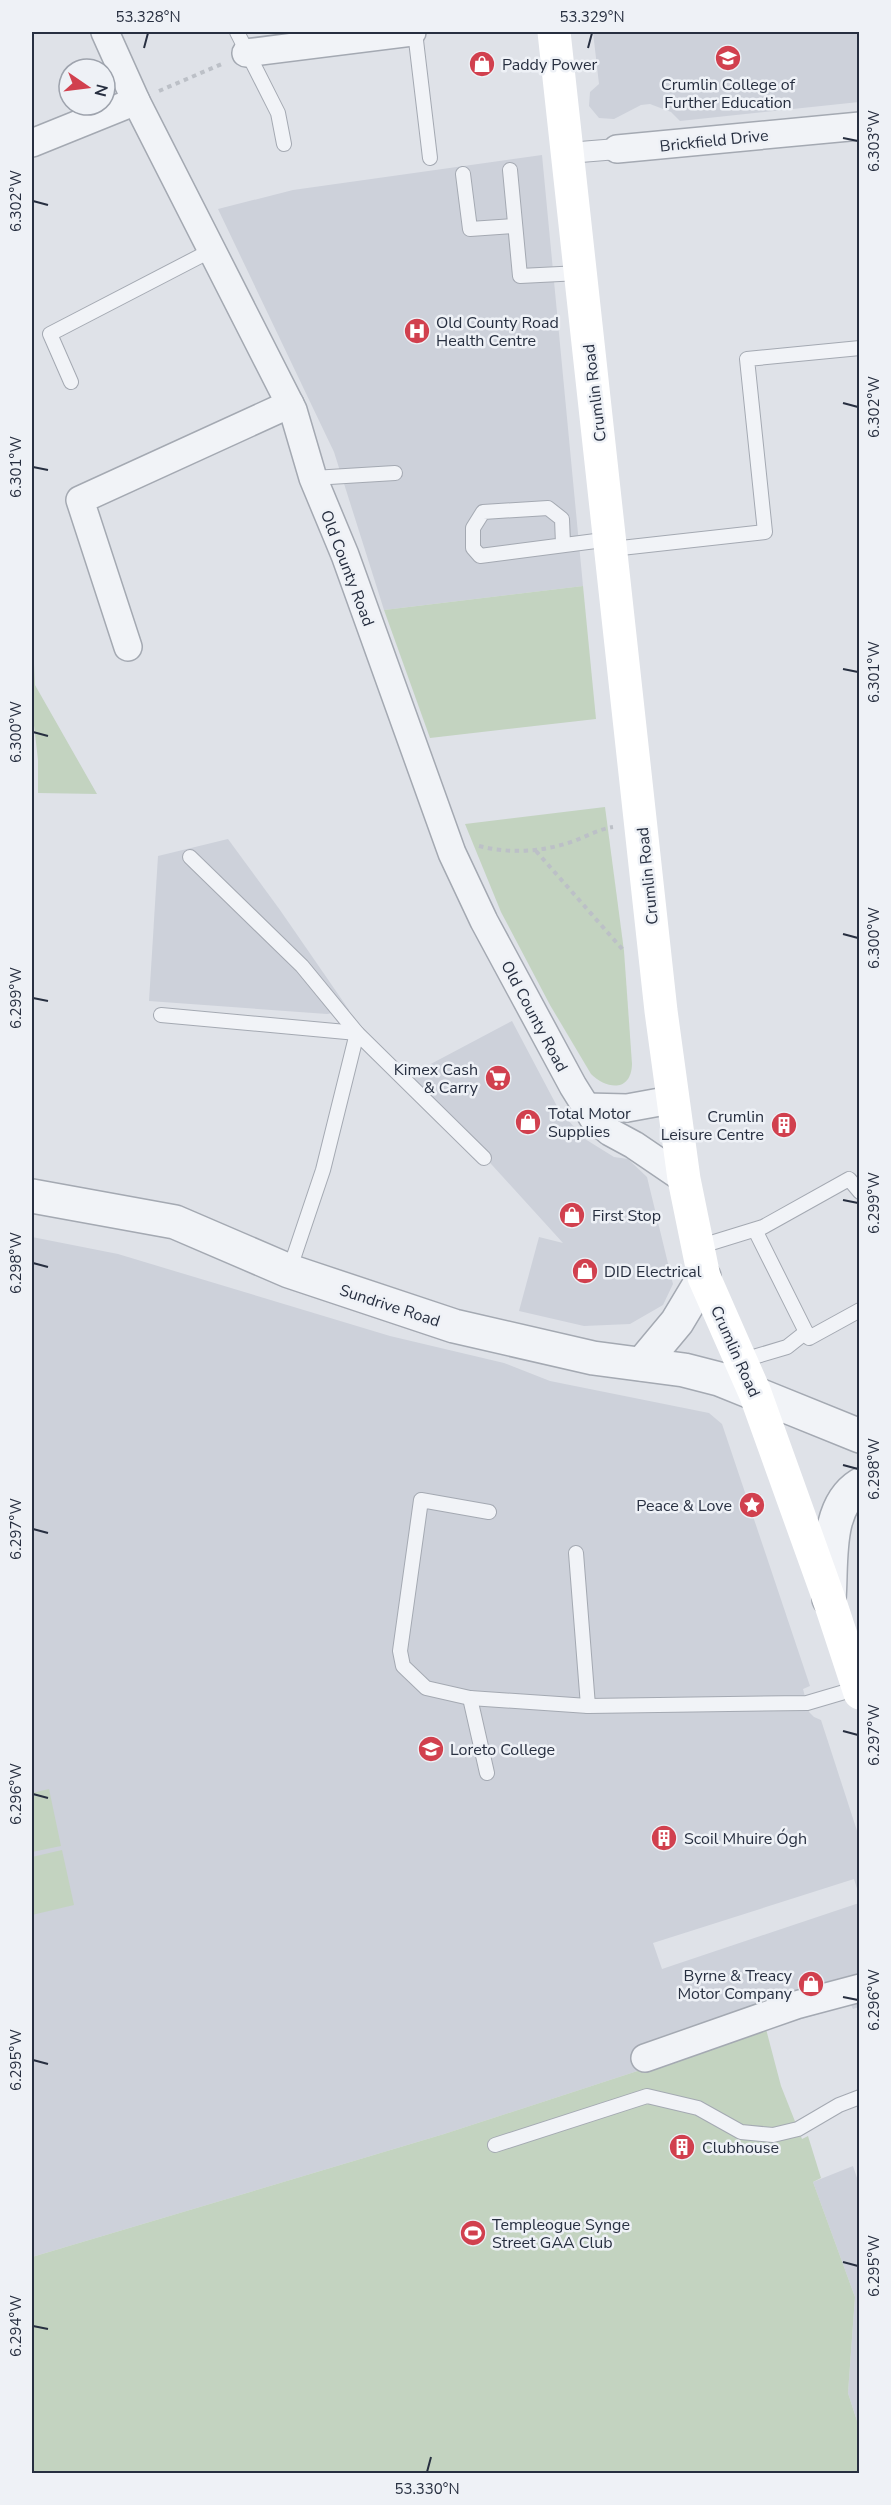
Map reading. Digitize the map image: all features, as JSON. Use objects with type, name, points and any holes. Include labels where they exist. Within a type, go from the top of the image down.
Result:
[{"type":"main road","name":"Crumlin Road","points":[[554,32],[671,1100],[684,1179],[701,1262],[755,1393],[829,1599],[859,1691]]},
{"type":"street","name":"Old County Road","points":[[105,32],[136,101],[290,404],[314,478],[345,555],[452,853],[484,921],[593,1118],[610,1132],[634,1145],[684,1179]]},
{"type":"street","points":[[242,42],[414,32]]},
{"type":"street","points":[[32,143],[136,101]]},
{"type":"street","name":"Brickfield Drive","points":[[568,153],[860,126]]},
{"type":"street","points":[[128,646],[80,500],[290,404]]},
{"type":"street","points":[[586,1107],[627,1108],[671,1100]]},
{"type":"street","name":"Sundrive Road","points":[[32,1196],[175,1222],[289,1271],[454,1326],[561,1351],[684,1370],[755,1393],[860,1436]]},
{"type":"street","points":[[642,1364],[677,1322],[701,1262]]},
{"type":"street","points":[[829,1599],[836,1515],[843,1500],[860,1485]]},
{"type":"street","points":[[645,2058],[796,2005],[860,1988]]},
{"type":"lane","points":[[414,32],[430,158]]},
{"type":"lane","points":[[242,42],[278,113],[284,144]]},
{"type":"lane","points":[[510,170],[520,276],[580,273]]},
{"type":"lane","points":[[463,174],[470,229],[515,226]]},
{"type":"lane","points":[[71,382],[50,334],[212,250]]},
{"type":"lane","points":[[563,544],[562,519],[548,508],[483,512],[473,528],[473,548],[480,556],[563,544],[611,544],[765,532],[747,359],[860,348]]},
{"type":"lane","points":[[314,478],[395,473]]},
{"type":"lane","points":[[189,857],[302,966],[357,1033],[484,1158]]},
{"type":"lane","points":[[161,1015],[357,1033]]},
{"type":"lane","points":[[289,1271],[323,1170],[357,1033]]},
{"type":"lane","points":[[701,1262],[849,1179],[860,1192]]},
{"type":"lane","points":[[755,1230],[809,1338],[860,1310]]},
{"type":"lane","points":[[740,1361],[787,1347],[806,1332]]},
{"type":"lane","points":[[489,1512],[421,1500],[400,1651],[403,1666],[426,1688],[470,1698],[588,1706],[807,1703],[859,1691]]},
{"type":"lane","points":[[576,1553],[588,1706]]},
{"type":"lane","points":[[470,1698],[487,1773]]},
{"type":"lane","points":[[495,2145],[647,2096],[698,2108],[741,2132],[773,2135],[798,2128],[839,2105],[860,2097]]},
{"type":"path","points":[[136,101],[242,42]]},
{"type":"path","points":[[452,853],[473,845],[512,852],[555,848],[607,828],[641,822]]},
{"type":"path","points":[[536,851],[624,951]]},
{"type":"shaded area","name":"Crumlin College of Further Education","points":[[593,32],[859,32],[859,102],[680,121],[671,112],[650,104],[641,105],[614,119],[599,118],[589,106],[590,92],[599,84]]},
{"type":"shaded area","name":"Old County Road Health Centre","points":[[542,155],[583,586],[384,610],[334,452],[218,209],[293,190]]},
{"type":"shaded area","points":[[228,839],[349,1010],[327,1014],[149,1001],[158,856]]},
{"type":"shaded area","points":[[512,1021],[559,1110],[585,1139],[614,1157],[628,1159],[647,1177],[673,1284],[663,1305],[630,1324],[584,1326],[519,1311],[539,1237],[563,1243],[410,1075]]},
{"type":"shaded area","name":"Loreto College","points":[[32,1237],[118,1254],[390,1336],[504,1363],[550,1381],[709,1413],[722,1424],[810,1686],[803,1689],[809,1712],[821,1720],[859,1837],[859,1895],[854,1879],[653,1943],[662,1969],[859,1903],[859,2007],[853,2009],[851,2005],[766,2029],[444,2134],[32,2257]]},
{"type":"shaded area","points":[[853,2166],[859,2184],[859,2427],[848,2393],[855,2297],[813,2182]]},
{"type":"green space","points":[[583,586],[596,719],[430,738],[384,610]]},
{"type":"green space","points":[[32,622],[35,685],[97,794],[38,793],[38,760],[32,708]]},
{"type":"green space","points":[[605,807],[624,951],[632,1064],[627,1080],[617,1086],[604,1083],[591,1074],[550,1005],[501,912],[465,824]]},
{"type":"green space","points":[[49,1789],[61,1846],[32,1852],[32,1793]]},
{"type":"green space","points":[[62,1850],[74,1905],[32,1915],[32,1857]]},
{"type":"green space","name":"Templeogue Synge Street GAA Club","points":[[766,2029],[781,2086],[802,2139],[808,2136],[821,2178],[813,2182],[855,2297],[848,2393],[859,2427],[859,2473],[32,2474],[32,2257],[444,2134]]},
{"type":"place","name":"Crumlin College of Further Education","points":[[728,58]]},
{"type":"place","name":"Paddy Power","points":[[482,64]]},
{"type":"place","name":"Old County Road Health Centre","points":[[417,331]]},
{"type":"place","name":"Kimex Cash & Carry","points":[[498,1078]]},
{"type":"place","name":"Total Motor Supplies","points":[[528,1122]]},
{"type":"place","name":"Crumlin Leisure Centre","points":[[784,1125]]},
{"type":"place","name":"First Stop","points":[[572,1215]]},
{"type":"place","name":"DID Electrical","points":[[585,1271]]},
{"type":"place","name":"Peace & Love","points":[[752,1505]]},
{"type":"place","name":"Loreto College","points":[[431,1749]]},
{"type":"place","name":"Scoil Mhuire Ógh","points":[[664,1838]]},
{"type":"place","name":"Byrne & Treacy Motor Company","points":[[811,1984]]},
{"type":"place","name":"Clubhouse","points":[[682,2147]]},
{"type":"place","name":"Templeogue Synge Street GAA Club","points":[[473,2233]]}]
